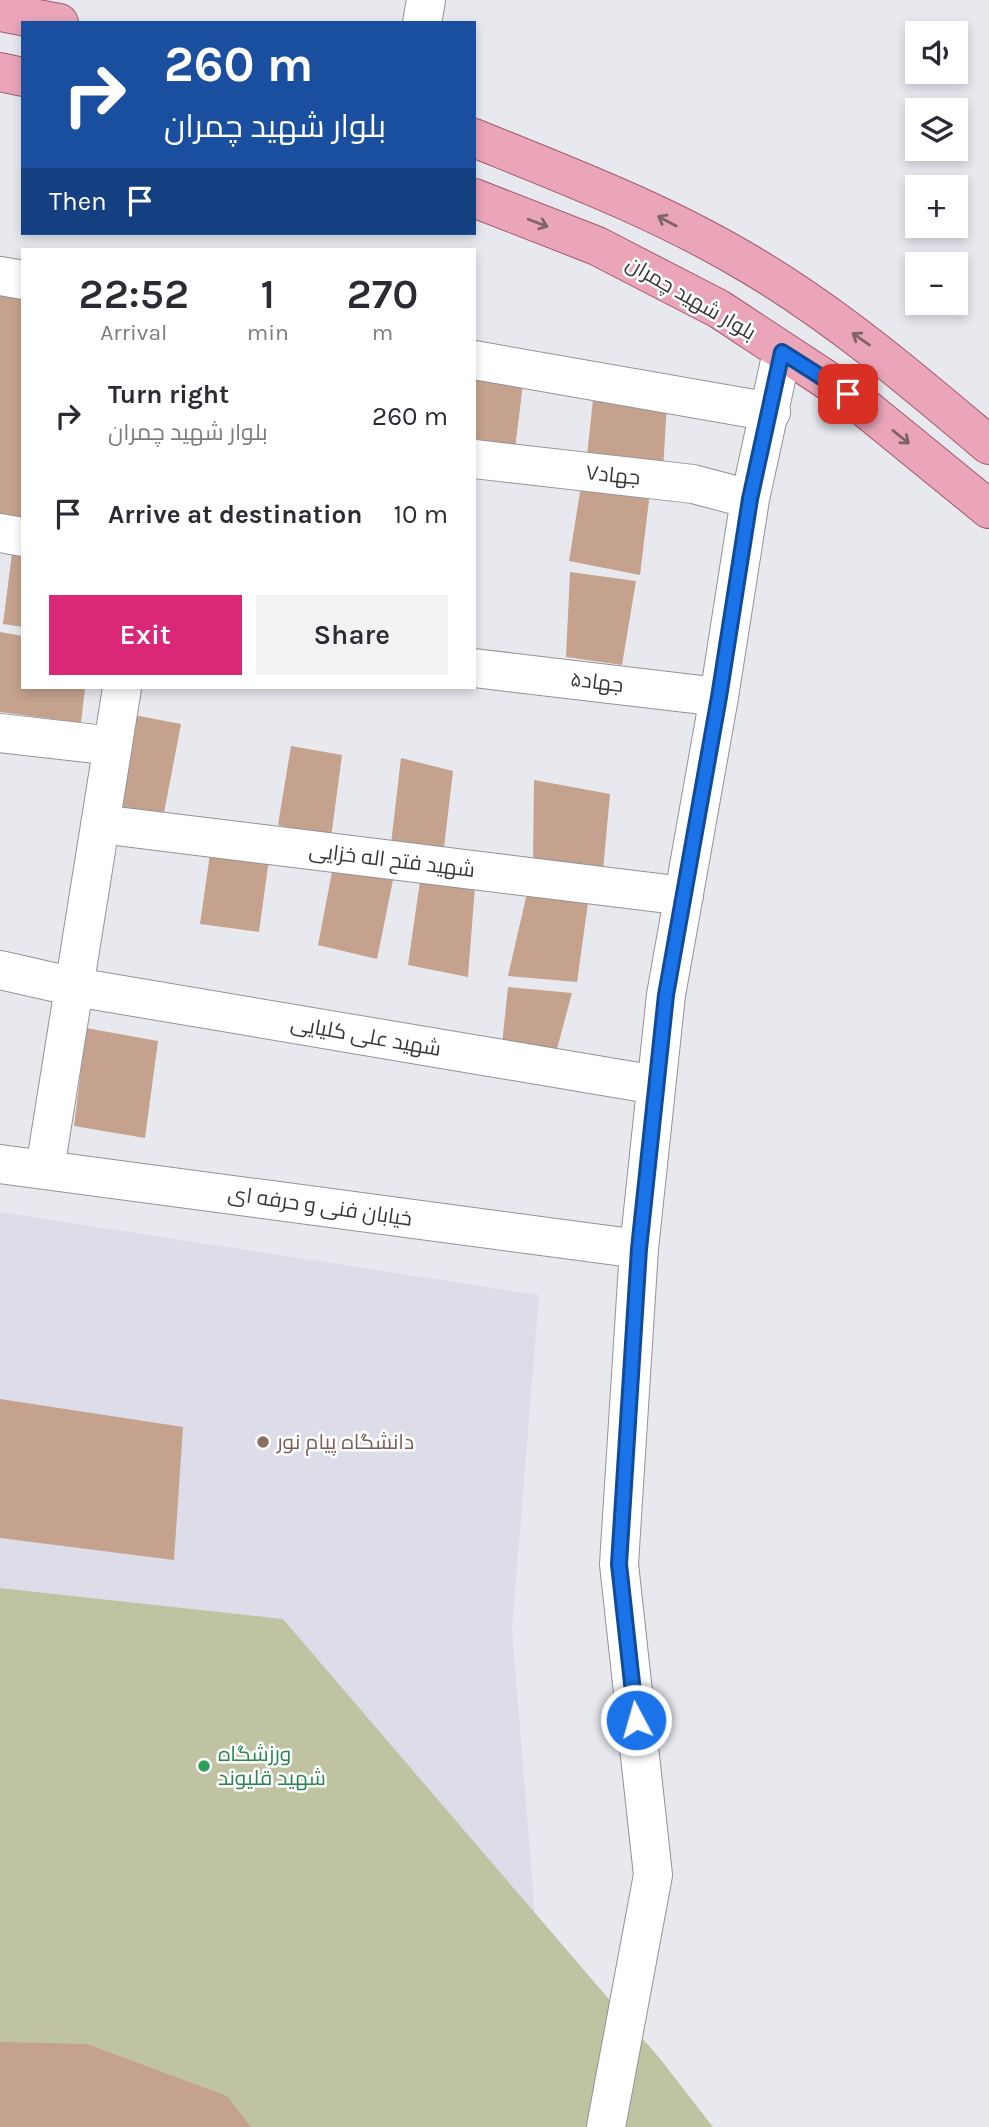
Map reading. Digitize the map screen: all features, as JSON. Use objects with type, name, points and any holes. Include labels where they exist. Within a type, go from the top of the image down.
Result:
[{"type":"main road","points":[[0,12],[48,21]]},
{"type":"main road","points":[[0,72],[21,77]]},
{"type":"main road","points":[[476,139],[628,200],[750,264],[867,342],[989,445]]},
{"type":"main road","name":"بلوار شهید چمران","points":[[476,199],[597,246],[719,309],[848,394],[989,509]]},
{"type":"street","points":[[422,21],[426,0]]},
{"type":"street","points":[[0,276],[21,280]]},
{"type":"street","points":[[606,2127],[653,1875],[619,1564],[639,1249],[666,995],[719,697],[750,499],[782,352]]},
{"type":"street","points":[[476,360],[771,412]]},
{"type":"street","name":"جهاد۷","points":[[476,459],[694,484],[750,499]]},
{"type":"street","points":[[0,534],[21,537]]},
{"type":"street","name":"جهاد۵","points":[[476,668],[719,697]]},
{"type":"street","points":[[46,1169],[122,689]]},
{"type":"street","points":[[0,733],[113,746]]},
{"type":"street","name":"شهید فتح اله خزایی","points":[[100,824],[684,896]]},
{"type":"street","name":"شهید علی کلیایی","points":[[0,970],[75,987],[656,1084]]},
{"type":"street","name":"خیابان فنی و حرفه ای","points":[[0,1164],[639,1249]]},
{"type":"shaded area","name":"دانشگاه پیام نور","points":[[0,1212],[539,1295],[512,1630],[535,1913],[283,1619],[0,1588]]},
{"type":"green space","name":"ورزشگاه شهید قلیوند","points":[[0,1588],[283,1619],[661,2060],[713,2127],[0,2127]]},
{"type":"building","points":[[0,295],[21,299],[21,518],[0,514]]},
{"type":"building","points":[[476,372],[523,384],[515,449],[476,439]]},
{"type":"building","points":[[594,390],[667,403],[663,470],[587,456]]},
{"type":"building","points":[[581,486],[650,492],[640,575],[569,561]]},
{"type":"building","points":[[13,545],[21,547],[21,627],[3,624]]},
{"type":"building","points":[[570,572],[636,581],[622,665],[566,657]]},
{"type":"building","points":[[0,632],[21,636],[21,689],[85,689],[81,723],[0,712]]},
{"type":"building","points":[[124,713],[181,724],[164,813],[111,809]]},
{"type":"building","points":[[291,746],[342,755],[331,838],[278,825]]},
{"type":"building","points":[[401,758],[453,771],[443,856],[391,844]]},
{"type":"building","points":[[534,780],[610,794],[603,871],[533,860]]},
{"type":"building","points":[[211,847],[269,859],[259,932],[200,924]]},
{"type":"building","points":[[332,872],[393,880],[377,959],[318,945]]},
{"type":"building","points":[[420,881],[475,886],[468,977],[408,965]]},
{"type":"building","points":[[527,893],[588,903],[577,982],[508,976]]},
{"type":"building","points":[[508,987],[572,993],[550,1075],[500,1063]]},
{"type":"building","points":[[86,1028],[158,1041],[145,1138],[74,1126]]},
{"type":"building","points":[[0,1399],[183,1427],[174,1560],[0,1538]]},
{"type":"building","points":[[0,2042],[87,2044],[227,2096],[251,2127],[0,2127]]},
{"type":"place","name":"دانشگاه پیام نور","points":[[263,1442]]},
{"type":"place","name":"ورزشگاه شهید قلیوند","points":[[204,1766]]},
{"type":"route","points":[[636,1720],[619,1564],[639,1249],[666,995],[719,697],[750,499],[782,352],[848,394]]}]
